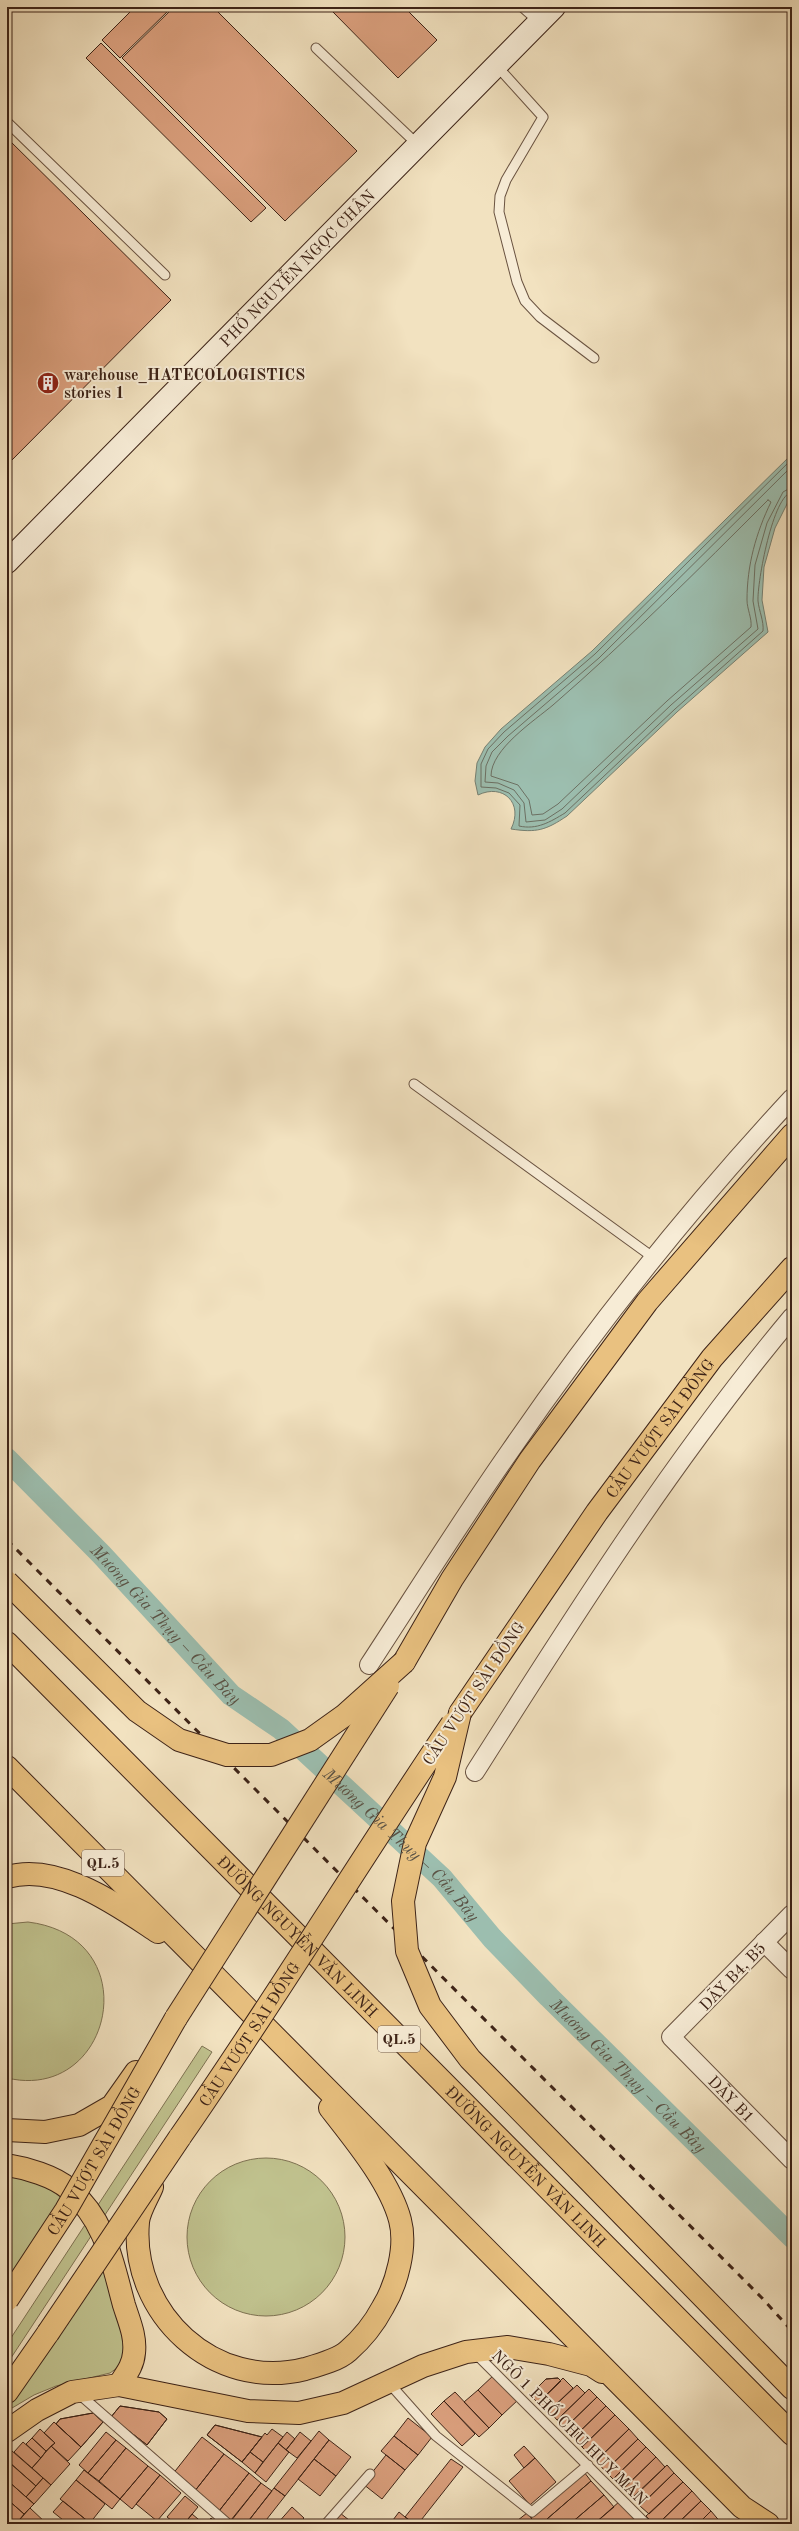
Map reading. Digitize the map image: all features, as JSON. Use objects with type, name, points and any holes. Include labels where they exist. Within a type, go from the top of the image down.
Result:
[{"type":"main road","points":[[7,2130],[45,2132],[79,2125],[112,2106],[176,2018],[404,1662],[452,1579],[530,1460],[647,1302],[792,1135]]},
{"type":"main road","name":"CẦU VƯỢT SÀI ĐỒNG","points":[[180,2137],[234,2059],[366,1850],[597,1512],[712,1358],[792,1268]]},
{"type":"main road","points":[[7,1582],[137,1711],[179,1740],[227,1756],[271,1755],[310,1740],[344,1715],[404,1662]]},
{"type":"main road","name":"ĐƯỜNG NGUYỄN VĂN LINH","points":[[7,1642],[792,2434]]},
{"type":"main road","points":[[460,1713],[445,1777],[415,1843],[403,1901],[407,1952],[430,2006],[470,2059],[792,2388]]},
{"type":"main road","name":"QL.5","points":[[7,1767],[198,1960],[269,2028],[742,2506],[768,2524]]},
{"type":"main road","points":[[7,1877],[21,1873],[69,1881],[108,1899],[198,1960]]},
{"type":"main road","name":"CẦU VƯỢT SÀI ĐỒNG","points":[[7,2300],[66,2210],[176,2018]]},
{"type":"main road","points":[[180,2137],[152,2186],[138,2221],[139,2250],[145,2281],[159,2309],[182,2336],[212,2359],[249,2371],[286,2373],[319,2365],[347,2352],[372,2327],[390,2295],[401,2258],[400,2220],[386,2189],[362,2150],[269,2028]]},
{"type":"main road","points":[[7,2392],[180,2137]]},
{"type":"main road","points":[[7,2165],[43,2176],[68,2188],[92,2214],[109,2247],[132,2330],[134,2352],[131,2369],[119,2385]]},
{"type":"main road","points":[[7,2431],[37,2410],[77,2392],[119,2385],[248,2411],[299,2413],[343,2403],[423,2366],[474,2351],[508,2347],[548,2354],[592,2365],[618,2382]]},
{"type":"street","name":"PHỐ NGUYỄN NGỌC CHÂN","points":[[7,562],[417,144],[554,7]]},
{"type":"street","points":[[369,1665],[510,1450],[597,1331],[654,1258],[734,1161],[792,1098]]},
{"type":"street","points":[[475,1772],[613,1558],[688,1450],[792,1317]]},
{"type":"street","name":"DÃY B4, B5","points":[[671,2037],[792,1914]]},
{"type":"street","points":[[764,1942],[792,1970]]},
{"type":"street","name":"DÃY B1","points":[[671,2037],[792,2160]]},
{"type":"lane","points":[[522,7],[538,22]]},
{"type":"lane","points":[[316,48],[417,144]]},
{"type":"lane","points":[[496,66],[542,117],[506,180],[500,196],[500,212],[517,282],[525,301],[540,317],[594,358]]},
{"type":"lane","points":[[7,122],[165,275]]},
{"type":"lane","points":[[414,1084],[654,1258]]},
{"type":"lane","name":"NGÕ 1 PHỐ CHU HUY MÂN","points":[[474,2351],[646,2524]]},
{"type":"lane","points":[[389,2383],[436,2436],[532,2512],[588,2465]]},
{"type":"lane","points":[[77,2392],[228,2524]]},
{"type":"lane","points":[[326,2524],[370,2474]]},
{"type":"green space","points":[[28,1922],[66,1934],[91,1956],[102,1985],[103,2015],[92,2044],[72,2066],[43,2079],[7,2078],[7,1924]]},
{"type":"green space","points":[[202,2046],[212,2052],[7,2364],[7,2344]]},
{"type":"green space","points":[[274,2158],[289,2161],[303,2167],[322,2181],[332,2193],[342,2214],[345,2237],[342,2260],[332,2281],[322,2293],[310,2303],[289,2313],[274,2316],[258,2316],[243,2313],[222,2303],[210,2293],[200,2281],[190,2260],[188,2252],[187,2229],[190,2214],[200,2193],[210,2181],[222,2171],[243,2161],[251,2159]]},
{"type":"green space","points":[[7,2169],[78,2195],[7,2305]]},
{"type":"green space","points":[[107,2256],[128,2352],[117,2368],[110,2373],[56,2386],[34,2395],[7,2411],[7,2401]]},
{"type":"water","points":[[792,454],[792,494],[775,528],[764,567],[762,600],[768,632],[677,712],[567,816],[541,829],[528,831],[511,829],[515,811],[509,798],[496,792],[487,792],[478,795],[475,781],[477,763],[485,747],[501,729],[592,651]]},
{"type":"building","points":[[135,7],[172,7],[120,58],[102,40]]},
{"type":"building","points":[[174,7],[213,7],[357,151],[285,221],[122,58]]},
{"type":"building","points":[[336,7],[404,7],[437,40],[398,78],[332,11]]},
{"type":"building","points":[[101,43],[266,208],[251,222],[86,58]]},
{"type":"building","name":"warehouse_HATECOLOGISTICS stories 1","points":[[7,138],[171,300],[7,465]]},
{"type":"building","points":[[495,2374],[519,2399],[502,2415],[478,2390]]},
{"type":"building","points":[[558,2378],[561,2381],[538,2403],[530,2395],[546,2379]]},
{"type":"building","points":[[558,2378],[561,2381],[538,2403],[530,2395],[546,2379]]},
{"type":"building","points":[[563,2378],[573,2388],[547,2413],[538,2403]]},
{"type":"building","points":[[577,2385],[585,2393],[557,2420],[549,2411]]},
{"type":"building","points":[[589,2389],[597,2397],[565,2428],[557,2420]]},
{"type":"building","points":[[478,2390],[502,2415],[489,2428],[464,2402]]},
{"type":"building","points":[[455,2392],[489,2428],[479,2437],[444,2401]]},
{"type":"building","points":[[597,2397],[606,2406],[573,2438],[564,2429]]},
{"type":"building","points":[[444,2401],[475,2434],[462,2446],[431,2414]]},
{"type":"building","points":[[120,2406],[159,2412],[167,2419],[147,2445],[111,2417]]},
{"type":"building","points":[[120,2406],[159,2412],[167,2419],[147,2445],[111,2417]]},
{"type":"building","points":[[606,2406],[615,2415],[582,2447],[573,2438]]},
{"type":"building","points":[[93,2413],[103,2422],[81,2447],[56,2424],[60,2419]]},
{"type":"building","points":[[93,2413],[103,2422],[81,2447],[56,2424],[60,2419]]},
{"type":"building","points":[[615,2415],[629,2429],[596,2461],[582,2447]]},
{"type":"building","points":[[408,2418],[432,2437],[418,2455],[394,2436]]},
{"type":"building","points":[[54,2422],[81,2447],[68,2461],[51,2446],[55,2443],[44,2433]]},
{"type":"building","points":[[215,2425],[262,2437],[242,2462],[207,2435]]},
{"type":"building","points":[[215,2425],[262,2437],[242,2462],[207,2435]]},
{"type":"building","points":[[40,2429],[55,2443],[46,2451],[32,2438]]},
{"type":"building","points":[[272,2429],[283,2437],[263,2462],[250,2452],[265,2433],[267,2435]]},
{"type":"building","points":[[629,2429],[638,2439],[605,2471],[596,2461]]},
{"type":"building","points":[[319,2431],[329,2440],[285,2496],[274,2488]]},
{"type":"building","points":[[106,2432],[116,2440],[88,2473],[79,2465]]},
{"type":"building","points":[[287,2432],[295,2439],[286,2450],[278,2443]]},
{"type":"building","points":[[300,2432],[311,2441],[297,2458],[286,2450]]},
{"type":"building","points":[[394,2436],[418,2455],[405,2470],[381,2451]]},
{"type":"building","points":[[202,2437],[224,2454],[194,2492],[172,2475]]},
{"type":"building","points":[[32,2438],[46,2451],[41,2458],[26,2444]]},
{"type":"building","points":[[638,2439],[646,2447],[613,2479],[605,2471]]},
{"type":"building","points":[[116,2440],[126,2448],[99,2481],[88,2473]]},
{"type":"building","points":[[329,2440],[351,2457],[336,2476],[314,2459]]},
{"type":"building","points":[[23,2442],[41,2458],[32,2468],[14,2452]]},
{"type":"building","points":[[278,2443],[289,2452],[266,2482],[255,2473]]},
{"type":"building","points":[[51,2446],[70,2464],[51,2485],[32,2468]]},
{"type":"building","points":[[524,2446],[535,2458],[524,2468],[514,2455]]},
{"type":"building","points":[[646,2447],[656,2457],[623,2489],[613,2479]]},
{"type":"building","points":[[126,2448],[148,2466],[120,2499],[99,2481]]},
{"type":"building","points":[[12,2451],[43,2478],[36,2486],[7,2460],[7,2457]]},
{"type":"building","points":[[250,2452],[263,2462],[255,2473],[242,2462]]},
{"type":"building","points":[[224,2454],[249,2473],[219,2511],[194,2492]]},
{"type":"building","points":[[386,2455],[405,2470],[382,2499],[363,2484]]},
{"type":"building","points":[[656,2457],[665,2467],[632,2499],[623,2489]]},
{"type":"building","points":[[535,2458],[556,2482],[530,2505],[509,2481]]},
{"type":"building","points":[[314,2459],[336,2476],[320,2496],[298,2479]]},
{"type":"building","points":[[451,2459],[463,2467],[418,2524],[415,2524],[405,2517]]},
{"type":"building","points":[[12,2465],[36,2486],[26,2497],[7,2480],[7,2470]]},
{"type":"building","points":[[667,2465],[674,2473],[642,2504],[634,2496]]},
{"type":"building","points":[[148,2466],[160,2475],[132,2509],[120,2499]]},
{"type":"building","points":[[84,2470],[120,2499],[112,2509],[76,2480]]},
{"type":"building","points":[[584,2472],[591,2481],[547,2519],[551,2522],[548,2524],[536,2524],[531,2518]]},
{"type":"building","points":[[249,2473],[261,2483],[231,2521],[219,2511]]},
{"type":"building","points":[[674,2473],[683,2482],[649,2514],[640,2506]]},
{"type":"building","points":[[160,2475],[181,2493],[157,2521],[136,2504]]},
{"type":"building","points":[[43,2478],[51,2485],[34,2504],[26,2497]]},
{"type":"building","points":[[7,2480],[34,2504],[24,2514],[7,2499]]},
{"type":"building","points":[[76,2480],[105,2504],[90,2523],[60,2499]]},
{"type":"building","points":[[591,2481],[604,2495],[570,2524],[552,2524],[547,2519]]},
{"type":"building","points":[[683,2482],[692,2491],[658,2524],[654,2524],[646,2516]]},
{"type":"building","points":[[261,2483],[272,2491],[246,2524],[237,2524],[231,2520]]},
{"type":"building","points":[[274,2488],[285,2496],[263,2524],[246,2524]]},
{"type":"building","points":[[692,2491],[701,2501],[677,2524],[658,2524]]},
{"type":"building","points":[[604,2495],[614,2507],[594,2524],[570,2524]]},
{"type":"building","points":[[185,2496],[198,2507],[184,2524],[176,2524],[167,2517]]},
{"type":"building","points":[[7,2499],[24,2514],[16,2524],[7,2524]]},
{"type":"building","points":[[63,2501],[90,2523],[68,2524],[53,2512]]},
{"type":"building","points":[[620,2501],[638,2523],[637,2524],[594,2524]]},
{"type":"building","points":[[701,2501],[711,2511],[698,2524],[677,2524]]},
{"type":"building","points":[[292,2507],[304,2518],[298,2524],[277,2524]]},
{"type":"building","points":[[30,2508],[47,2524],[16,2524]]},
{"type":"building","points":[[711,2511],[722,2524],[698,2524]]},
{"type":"building","points":[[399,2512],[405,2517],[415,2524],[390,2524]]},
{"type":"building","points":[[340,2513],[354,2524],[331,2524]]},
{"type":"building","points":[[527,2513],[536,2524],[513,2524]]},
{"type":"building","points":[[192,2514],[204,2524],[184,2524]]},
{"type":"building","points":[[211,2518],[218,2524],[206,2524]]},
{"type":"waterway","name":"Mương Gia Thụy – Cầu Bây","points":[[7,1459],[101,1554],[231,1695],[281,1729],[442,1878],[492,1938],[549,1997],[792,2237]]},
{"type":"railway","points":[[7,1540],[762,2298],[792,2331]]},
{"type":"place","name":"warehouse_HATECOLOGISTICS stories 1","points":[[48,383]]}]
